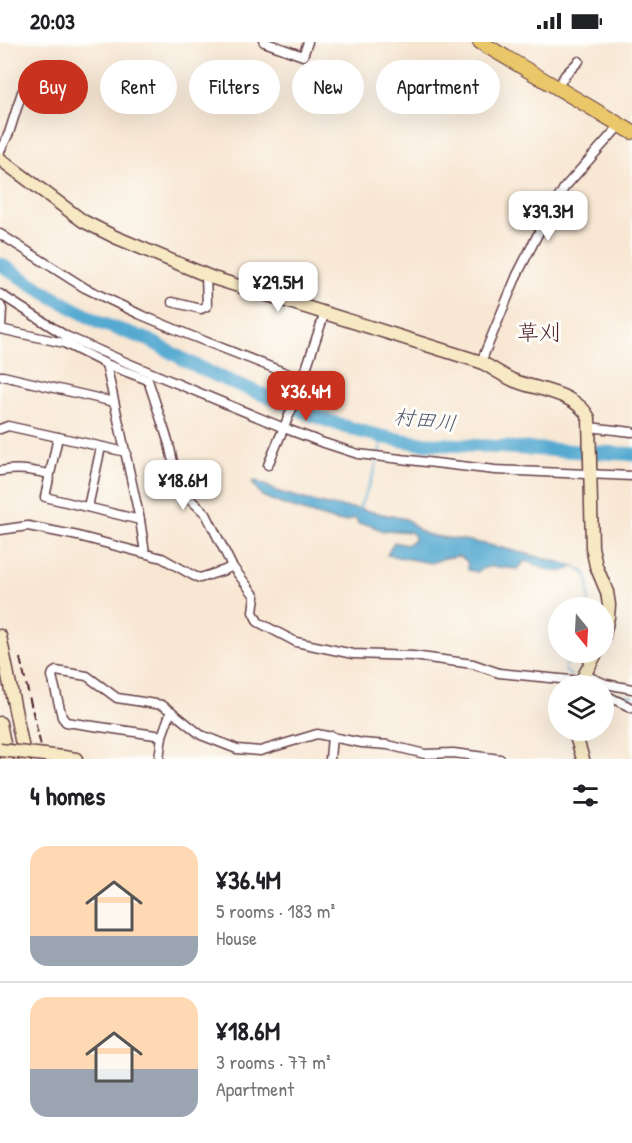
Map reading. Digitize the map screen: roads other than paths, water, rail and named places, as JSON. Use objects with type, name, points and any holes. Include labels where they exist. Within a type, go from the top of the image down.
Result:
[{"type":"main road","points":[[480,42],[632,132]]},
{"type":"street","points":[[264,42],[303,56],[308,42]]},
{"type":"street","points":[[558,87],[565,75],[579,61]]},
{"type":"street","points":[[0,151],[9,133],[18,105]]},
{"type":"street","points":[[482,362],[517,274],[564,188],[620,125]]},
{"type":"street","points":[[0,159],[82,221],[115,237],[206,275],[482,362],[514,380],[567,398],[579,405],[587,413],[590,427],[593,556],[608,597]]},
{"type":"street","points":[[0,234],[86,288],[139,314],[304,380]]},
{"type":"street","points":[[172,302],[201,309],[207,306],[206,275]]},
{"type":"street","points":[[0,294],[66,336],[284,428],[358,454],[495,470],[632,476]]},
{"type":"street","points":[[0,305],[2,309],[0,329],[64,343],[106,364],[148,380],[169,444],[179,489],[206,514],[232,566],[255,596],[253,612],[258,622],[297,642],[354,654],[413,656],[473,664],[499,673],[548,678]]},
{"type":"street","points":[[268,465],[304,380],[325,312]]},
{"type":"street","points":[[106,364],[126,452],[145,553]]},
{"type":"street","points":[[0,376],[114,402]]},
{"type":"street","points":[[0,429],[8,426],[126,452]]},
{"type":"street","points":[[590,427],[632,432]]},
{"type":"street","points":[[58,437],[45,497],[140,520]]},
{"type":"street","points":[[88,507],[101,447]]},
{"type":"street","points":[[0,471],[24,469],[50,474]]},
{"type":"street","points":[[3,529],[28,526],[78,536],[162,558],[200,578],[232,566]]},
{"type":"street","points":[[0,636],[22,757]]},
{"type":"street","points":[[162,736],[69,724],[62,717],[53,673],[56,670],[87,676],[117,698],[162,705],[201,735],[237,749],[260,751],[317,734],[362,743],[388,745],[425,754],[453,753],[500,759]]},
{"type":"street","points":[[0,677],[22,757]]},
{"type":"street","points":[[614,686],[632,689]]},
{"type":"street","points":[[614,699],[632,708]]},
{"type":"street","points":[[159,759],[162,736],[171,711]]},
{"type":"street","points":[[0,723],[8,759]]},
{"type":"street","points":[[330,759],[333,736]]},
{"type":"street","points":[[578,741],[584,759]]},
{"type":"street","points":[[0,750],[22,757],[76,759]]},
{"type":"water","points":[[256,481],[279,492],[315,502],[406,519],[429,535],[483,544],[574,566],[569,570],[557,572],[527,561],[517,569],[492,567],[477,572],[468,570],[467,561],[459,556],[431,563],[387,555],[394,542],[406,545],[414,540],[411,532],[385,530],[384,532],[371,525],[358,524],[354,518],[348,521],[336,521],[281,504],[262,496],[252,482]]},
{"type":"waterway","name":"村田川","points":[[0,264],[100,323],[149,340],[217,376],[352,429],[419,443],[632,454]]},
{"type":"waterway","points":[[358,511],[374,473],[383,437]]},
{"type":"waterway","points":[[573,566],[584,572],[588,578],[589,597]]},
{"type":"waterway","points":[[566,663],[565,670],[570,675]]},
{"type":"waterway","points":[[614,693],[632,696]]},
{"type":"railway","points":[[20,658],[44,759]]},
{"type":"district","name":"草刈","points":[[539,332]]}]
